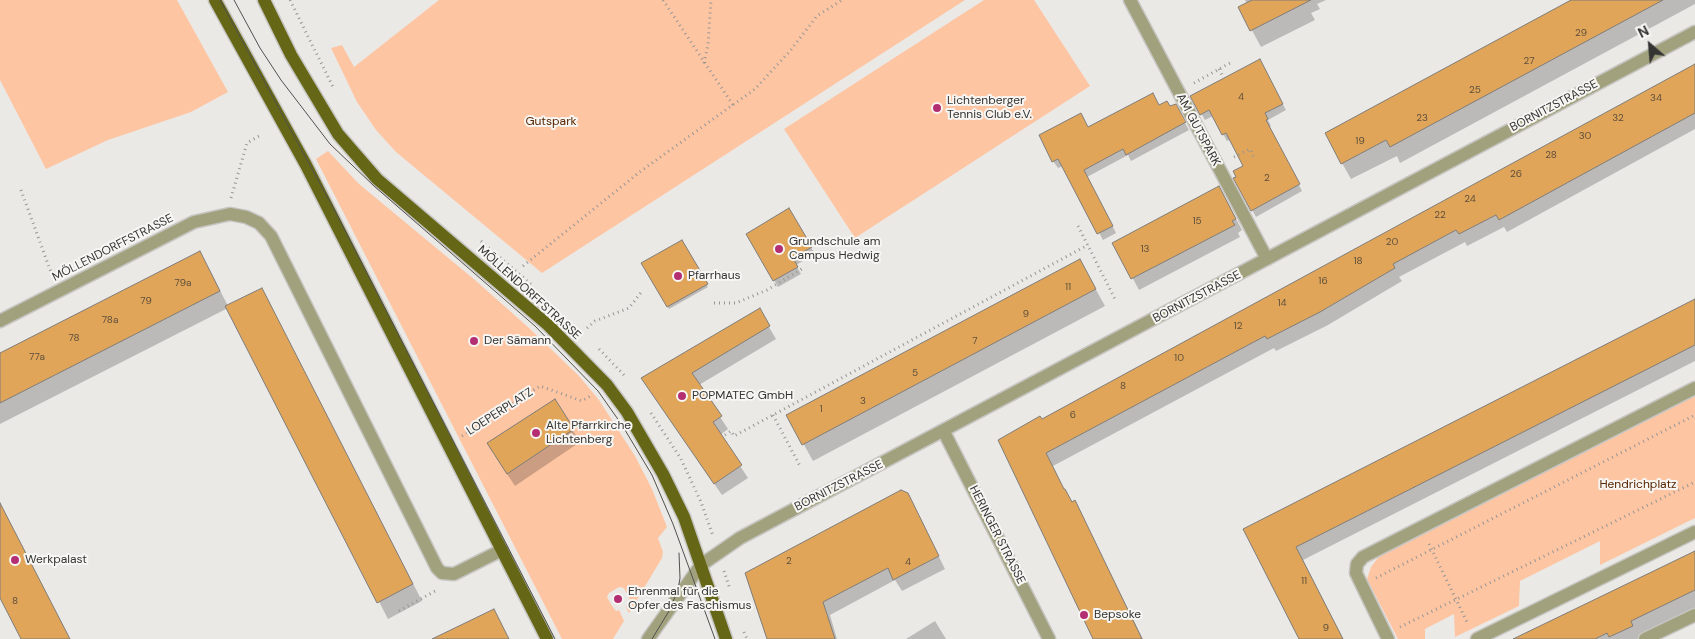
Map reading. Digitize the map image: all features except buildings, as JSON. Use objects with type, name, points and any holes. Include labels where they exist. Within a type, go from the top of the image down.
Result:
[{"type":"main road","points":[[215,0],[306,165],[547,639]]},
{"type":"main road","name":"MÖLLENDORFFSTRASSE","points":[[264,0],[291,55],[338,134],[377,179],[548,324],[607,385],[631,419],[663,474],[684,517],[726,639]]},
{"type":"street","name":"AM GUTSPARK","points":[[1130,0],[1267,259]]},
{"type":"street","name":"BORNITZSTRASSE","points":[[701,565],[740,538],[944,432],[1695,32]]},
{"type":"street","name":"MÖLLENDORFFSTRASSE","points":[[0,321],[194,222],[230,214],[246,217],[259,223],[271,236],[437,568],[442,573],[454,574],[502,550]]},
{"type":"street","points":[[1387,636],[1356,573],[1357,564],[1363,557],[1695,388]]},
{"type":"street","name":"HERINGER STRASSE","points":[[944,432],[1049,639]]},
{"type":"street","points":[[1474,635],[1695,532]]},
{"type":"street","points":[[648,639],[701,565]]},
{"type":"street","points":[[1645,639],[1695,615]]},
{"type":"path","points":[[663,0],[733,105]]},
{"type":"path","points":[[704,63],[708,45],[711,0]]},
{"type":"path","points":[[524,266],[641,171],[755,89],[790,51],[818,16],[842,0]]},
{"type":"path","points":[[1178,91],[1230,64]]},
{"type":"path","points":[[1219,69],[1222,76]]},
{"type":"path","points":[[230,214],[232,190],[247,143],[259,136]]},
{"type":"path","points":[[1217,165],[1250,149],[1254,158]]},
{"type":"path","points":[[21,190],[58,291]]},
{"type":"path","points":[[1078,226],[1116,301]]},
{"type":"path","points":[[725,435],[731,431],[734,436],[1088,245]]},
{"type":"path","points":[[714,303],[736,303],[767,290],[805,267]]},
{"type":"path","points":[[587,328],[595,321],[629,308],[643,290]]},
{"type":"path","name":"LOEPERPLATZ","points":[[448,444],[540,386],[582,401],[607,385]]},
{"type":"path","points":[[1362,585],[1695,414]]},
{"type":"path","points":[[773,415],[801,468]]},
{"type":"path","points":[[1387,636],[1695,482]]},
{"type":"path","points":[[1421,528],[1474,635]]},
{"type":"path","points":[[399,611],[440,588]]},
{"type":"green space","points":[[0,0],[177,0],[228,92],[191,112],[108,140],[46,169],[0,80]]},
{"type":"green space","name":"Gutspark","points":[[439,0],[965,0],[542,273],[396,152],[376,130],[357,102],[331,48],[342,45],[354,67]]},
{"type":"green space","name":"Lichtenberger Tennis Club e.V.","points":[[984,0],[1034,0],[1090,86],[855,238],[784,129]]},
{"type":"green space","points":[[328,151],[359,184],[475,280],[579,376],[599,400],[635,456],[652,489],[667,527],[658,538],[663,552],[662,558],[629,613],[626,607],[630,600],[624,588],[619,587],[609,593],[607,597],[616,611],[619,610],[624,621],[613,639],[562,639],[316,159]]},
{"type":"green space","name":"Hendrichplatz","points":[[1695,394],[1695,518],[1600,565],[1600,541],[1520,581],[1519,606],[1455,637],[1454,614],[1425,629],[1425,639],[1398,639],[1367,579],[1371,567],[1380,555]]},
{"type":"tram line","points":[[220,0],[336,213],[555,639]]},
{"type":"tram line","points":[[234,0],[260,48],[281,80],[330,144],[374,186],[535,326],[598,391],[622,425],[652,475],[673,524],[715,639]]},
{"type":"tram line","points":[[652,639],[669,611],[678,590],[680,578],[679,553]]},
{"type":"place","name":"Lichtenberger Tennis Club e.V.","points":[[937,108]]},
{"type":"place","name":"Grundschule am Campus Hedwig","points":[[779,249]]},
{"type":"place","name":"Pfarrhaus","points":[[678,276]]},
{"type":"place","name":"Der Sämann","points":[[474,341]]},
{"type":"place","name":"POPMATEC GmbH","points":[[682,396]]},
{"type":"place","name":"Alte Pfarrkirche Lichtenberg","points":[[536,433]]},
{"type":"place","name":"Werkpalast","points":[[15,560]]},
{"type":"place","name":"Ehrenmal für die Opfer des Faschismus","points":[[618,599]]},
{"type":"place","name":"Bepsoke","points":[[1084,615]]}]
